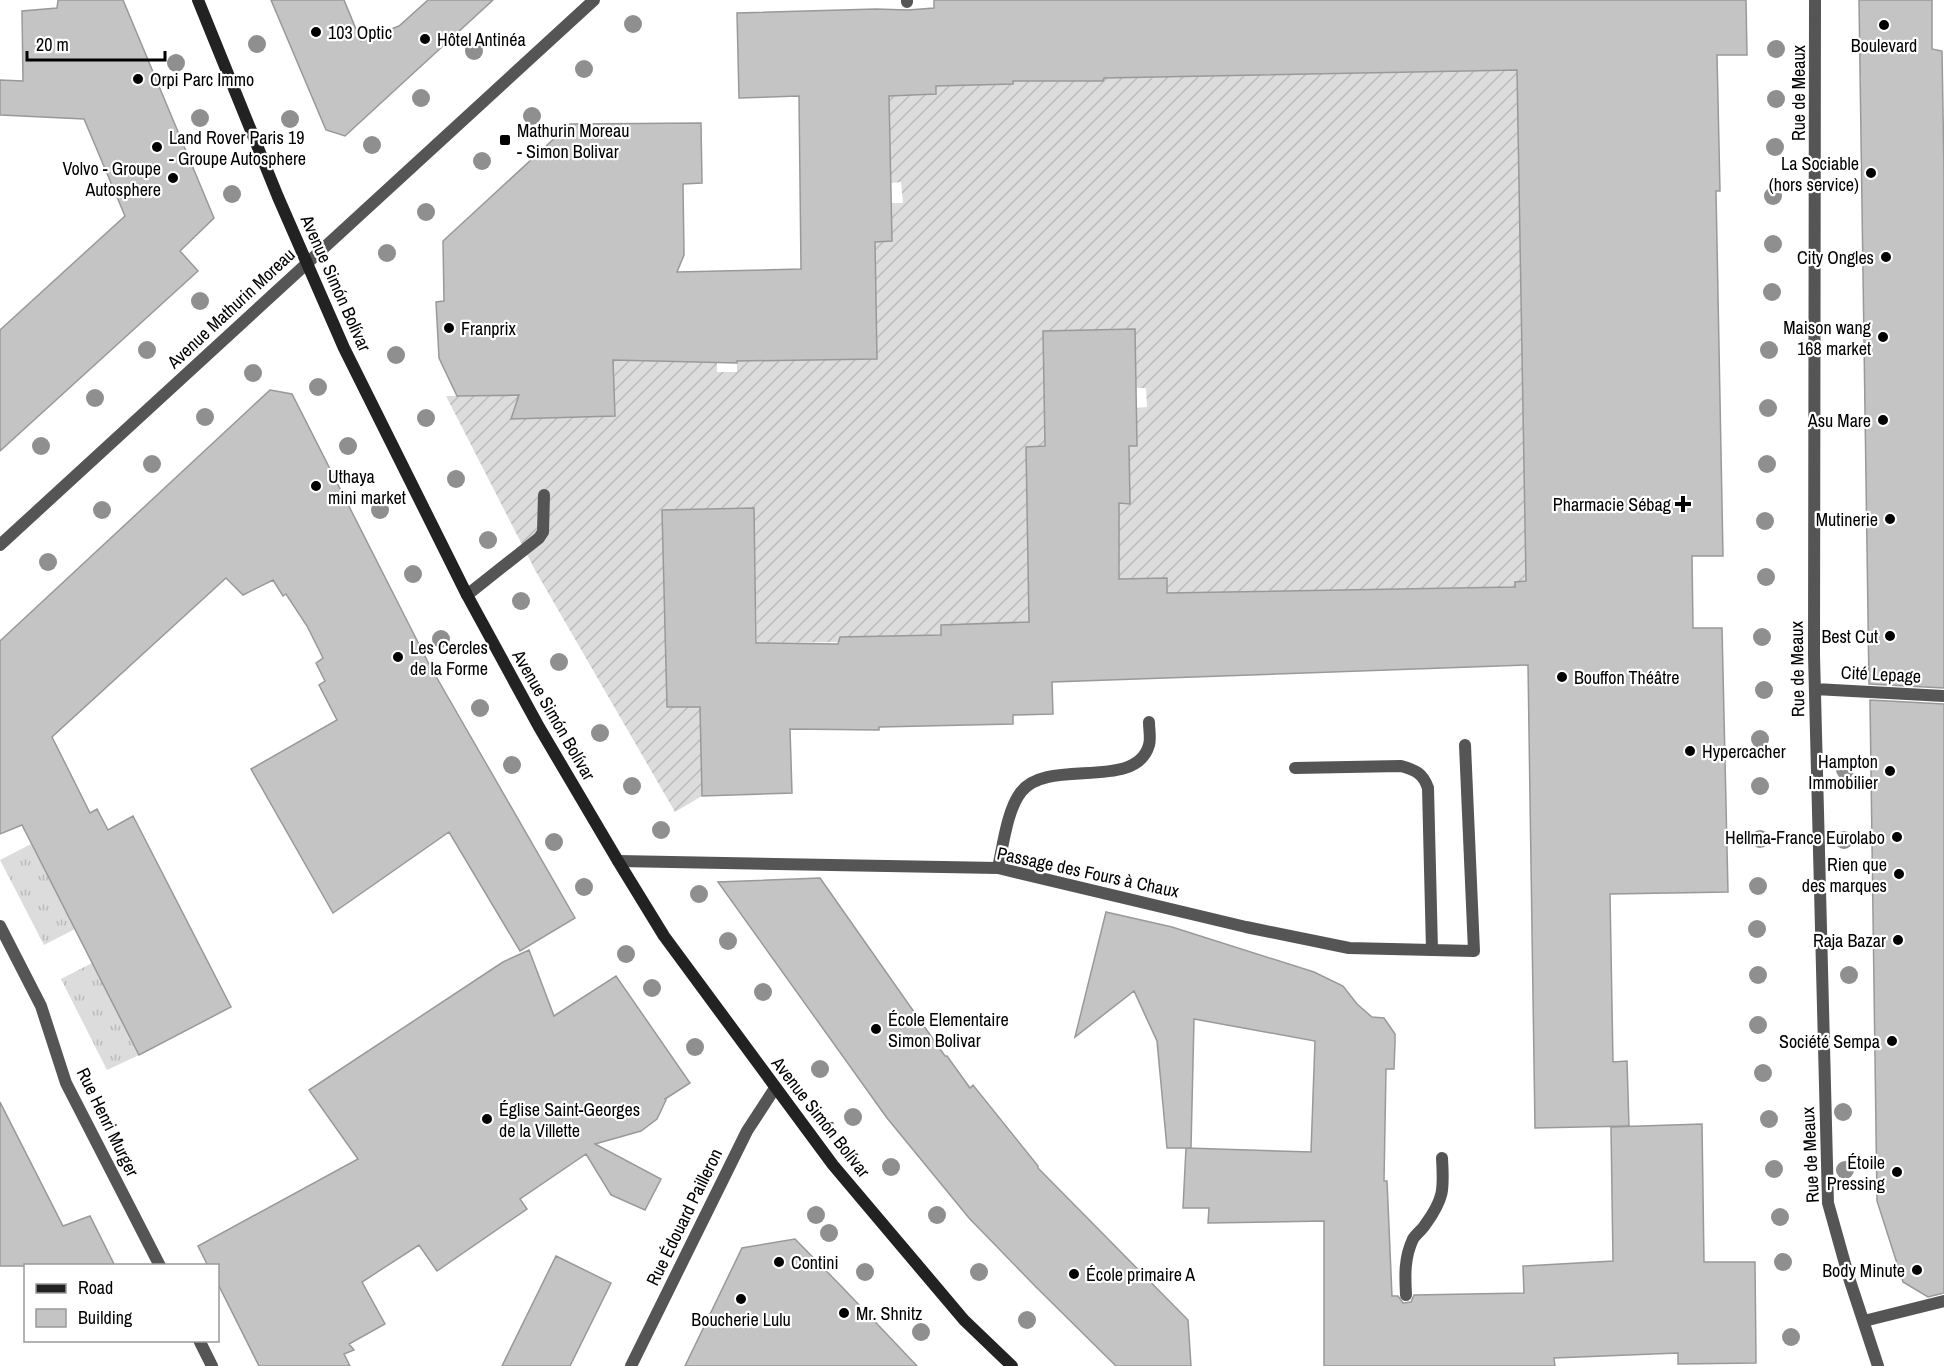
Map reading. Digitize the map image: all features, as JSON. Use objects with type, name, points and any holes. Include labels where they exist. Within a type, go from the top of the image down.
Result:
[{"type":"main road","name":"Avenue Simón Bolívar","points":[[198,0],[278,197],[344,348],[467,595],[539,727],[618,861],[664,936],[833,1165],[964,1320],[1012,1366]]},
{"type":"street","name":"Avenue Mathurin Moreau","points":[[0,545],[594,0]]},
{"type":"street","name":"Rue de Meaux","points":[[1815,0],[1815,689],[1828,1203],[1878,1366]]},
{"type":"street","points":[[467,595],[539,538],[543,532],[544,495]]},
{"type":"street","name":"Cité Lepage","points":[[1815,689],[1944,696]]},
{"type":"street","points":[[998,868],[1012,810],[1021,792],[1030,784],[1052,776],[1128,769],[1144,757],[1150,744],[1149,722]]},
{"type":"street","name":"Passage des Fours à Chaux","points":[[618,861],[998,868],[1246,927],[1349,948],[1474,951],[1465,745]]},
{"type":"street","points":[[1295,768],[1401,766],[1414,769],[1424,777],[1428,788],[1432,950]]},
{"type":"street","name":"Rue Henri Murger","points":[[0,926],[41,1006],[66,1083],[159,1264]]},
{"type":"street","name":"Rue Édouard Pailleron","points":[[631,1366],[747,1131],[775,1088]]},
{"type":"street","points":[[1406,1295],[1405,1264],[1414,1237],[1438,1207],[1444,1188],[1442,1158]]},
{"type":"street","points":[[1864,1321],[1944,1301]]},
{"type":"street","points":[[200,1342],[212,1366]]},
{"type":"green space","points":[[1517,64],[1526,581],[1515,582],[1515,587],[1167,593],[1166,578],[1119,579],[1119,503],[1129,504],[1118,446],[1137,446],[1136,408],[1147,407],[1146,388],[1136,388],[1043,332],[1045,446],[1026,447],[1029,643],[962,624],[942,625],[941,635],[840,637],[839,642],[757,643],[754,508],[663,510],[667,707],[700,707],[702,796],[675,812],[535,570],[446,396],[519,395],[511,419],[615,416],[614,393],[608,391],[607,345],[678,343],[678,362],[717,361],[717,372],[737,372],[737,361],[877,359],[875,242],[892,241],[891,203],[903,203],[901,182],[891,183],[889,96],[936,94],[936,84],[1013,84],[1013,81],[1103,81],[1104,78],[1430,71]]},
{"type":"green space","points":[[31,844],[75,929],[44,945],[0,860]]},
{"type":"green space","points":[[92,963],[139,1055],[107,1070],[61,979]]},
{"type":"building","points":[[58,0],[123,0],[214,218],[180,251],[198,271],[0,451],[0,330],[125,216],[84,119],[0,115],[0,80],[23,81],[22,11],[57,8]]},
{"type":"building","points":[[271,0],[344,0],[361,41],[399,26],[428,0],[493,0],[345,136],[326,130]]},
{"type":"building","points":[[934,0],[1746,0],[1747,55],[1717,55],[1720,191],[1716,191],[1723,556],[1692,556],[1693,628],[1722,628],[1728,892],[1610,894],[1613,1062],[1627,1061],[1629,1126],[1535,1128],[1528,665],[1052,682],[1053,714],[1013,715],[1013,724],[879,727],[879,730],[790,729],[792,793],[702,796],[700,707],[667,707],[662,510],[754,508],[756,643],[838,644],[840,637],[941,635],[941,625],[1029,622],[1026,447],[1045,446],[1043,331],[1135,329],[1137,446],[1129,446],[1130,504],[1119,503],[1119,579],[1167,578],[1167,593],[1515,587],[1515,582],[1526,581],[1517,70],[1104,78],[1103,81],[1013,81],[1013,84],[936,86],[936,94],[889,96],[892,241],[875,242],[877,359],[737,361],[737,363],[613,360],[615,416],[511,419],[519,395],[457,396],[439,358],[436,302],[444,301],[443,241],[570,124],[701,123],[702,183],[683,184],[684,255],[677,272],[801,269],[799,96],[739,98],[737,13],[908,10],[934,8]]},
{"type":"building","points":[[1859,0],[1932,0],[1932,49],[1942,51],[1944,688],[1869,684]]},
{"type":"building","points":[[270,390],[292,394],[430,666],[575,918],[520,951],[449,832],[333,913],[251,769],[337,720],[319,685],[325,681],[316,663],[323,658],[307,626],[286,594],[283,596],[273,580],[243,595],[226,578],[52,737],[90,813],[97,809],[108,830],[133,816],[231,1007],[139,1055],[22,825],[0,834],[0,641]]},
{"type":"building","points":[[1870,700],[1944,704],[1944,1293],[1928,1297],[1903,1282],[1877,1201]]},
{"type":"building","points":[[820,878],[970,1088],[973,1085],[1038,1168],[1188,1320],[1191,1366],[1116,1366],[1036,1287],[969,1218],[887,1118],[718,882]]},
{"type":"building","points":[[1106,912],[1172,927],[1314,972],[1343,986],[1357,1004],[1372,1017],[1384,1018],[1395,1034],[1395,1042],[1394,1069],[1386,1069],[1384,1181],[1387,1181],[1392,1296],[1398,1296],[1403,1303],[1411,1302],[1414,1295],[1524,1293],[1523,1266],[1613,1261],[1611,1127],[1702,1124],[1704,1262],[1755,1262],[1756,1363],[1678,1364],[1678,1353],[1554,1358],[1555,1366],[1324,1366],[1324,1221],[1208,1223],[1209,1208],[1183,1208],[1186,1148],[1167,1148],[1157,1041],[1134,991],[1075,1037]],"holes":[[[1194,1019],[1315,1041],[1311,1152],[1186,1148],[1191,1148]]]},
{"type":"building","name":"Église Saint-Georges de la Villette","points":[[529,950],[554,1016],[616,976],[690,1083],[665,1099],[657,1119],[641,1131],[595,1144],[661,1179],[645,1210],[611,1195],[586,1154],[520,1199],[527,1209],[437,1271],[419,1245],[362,1282],[385,1324],[349,1344],[354,1350],[344,1354],[350,1366],[259,1366],[219,1286],[219,1264],[207,1264],[198,1246],[358,1159],[309,1090],[503,962]]},
{"type":"building","points":[[0,1102],[63,1226],[90,1216],[114,1264],[0,1266]]},
{"type":"building","points":[[795,1239],[917,1366],[685,1366],[742,1248]]},
{"type":"building","points":[[556,1256],[611,1283],[570,1366],[502,1366]]},
{"type":"place","name":"Boulevard","points":[[1884,25]]},
{"type":"place","name":"103 Optic","points":[[316,32]]},
{"type":"place","name":"Hôtel Antinéa","points":[[425,39]]},
{"type":"place","name":"Orpi Parc Immo","points":[[138,79]]},
{"type":"place","name":"Mathurin Moreau - Simon Bolivar","points":[[505,140]]},
{"type":"place","name":"Land Rover Paris 19 - Groupe Autosphere","points":[[157,147]]},
{"type":"place","name":"La Sociable (hors service)","points":[[1871,173]]},
{"type":"place","name":"Volvo - Groupe Autosphere","points":[[173,178]]},
{"type":"place","name":"City Ongles","points":[[1886,257]]},
{"type":"place","name":"Franprix","points":[[449,328]]},
{"type":"place","name":"Maison wang 168 market","points":[[1883,337]]},
{"type":"place","name":"Asu Mare","points":[[1883,420]]},
{"type":"place","name":"Uthaya mini market","points":[[316,486]]},
{"type":"place","name":"Pharmacie Sébag","points":[[1683,504]]},
{"type":"place","name":"Mutinerie","points":[[1890,519]]},
{"type":"place","name":"Best Cut","points":[[1890,636]]},
{"type":"place","name":"Les Cercles de la Forme","points":[[398,657]]},
{"type":"place","name":"Bouffon Théâtre","points":[[1562,677]]},
{"type":"place","name":"Hypercacher","points":[[1690,751]]},
{"type":"place","name":"Hampton Immobilier","points":[[1890,771]]},
{"type":"place","name":"Hellma-France Eurolabo","points":[[1897,837]]},
{"type":"place","name":"Rien que des marques","points":[[1899,874]]},
{"type":"place","name":"Raja Bazar","points":[[1898,940]]},
{"type":"place","name":"École Elementaire Simon Bolivar","points":[[876,1029]]},
{"type":"place","name":"Société Sempa","points":[[1892,1041]]},
{"type":"place","name":"Église Saint-Georges de la Villette","points":[[487,1119]]},
{"type":"place","name":"Étoile Pressing","points":[[1897,1172]]},
{"type":"place","name":"Contini","points":[[779,1262]]},
{"type":"place","name":"Body Minute","points":[[1917,1270]]},
{"type":"place","name":"École primaire A","points":[[1074,1274]]},
{"type":"place","name":"Boucherie Lulu","points":[[741,1299]]},
{"type":"place","name":"Mr. Shnitz","points":[[844,1313]]}]
